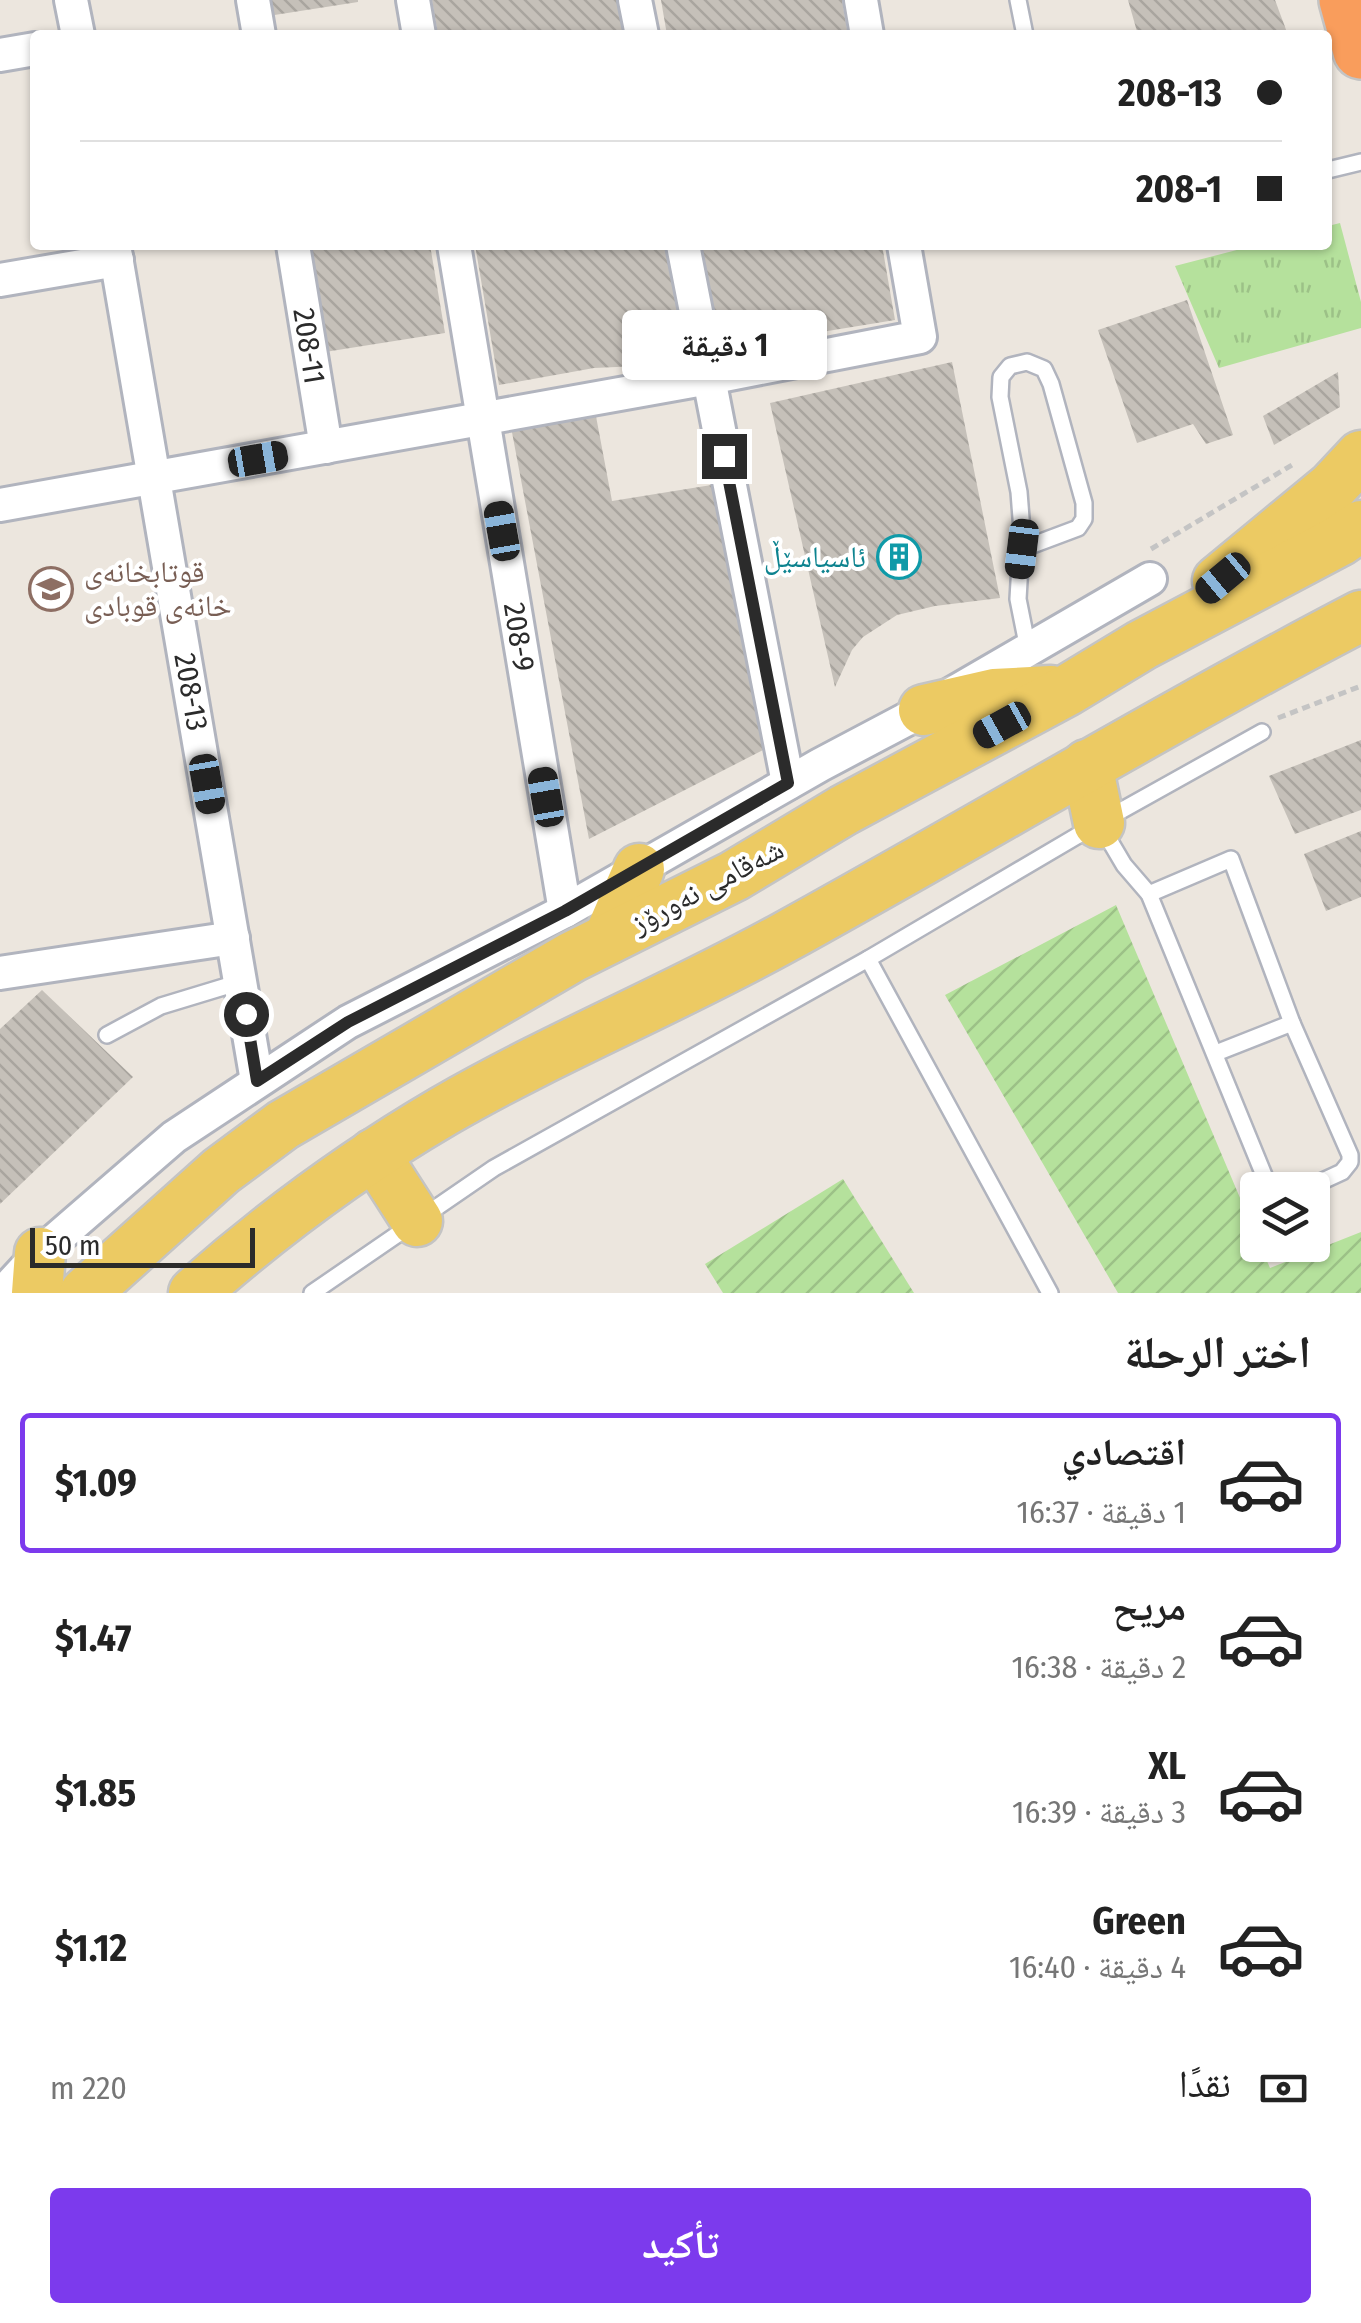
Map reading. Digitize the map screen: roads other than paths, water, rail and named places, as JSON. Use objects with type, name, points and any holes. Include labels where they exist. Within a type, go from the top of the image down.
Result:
[{"type":"highway","points":[[1347,0],[1361,51]]},
{"type":"main road","points":[[1142,645],[1332,488],[1361,456]]},
{"type":"main road","name":"شەقامی نەورۆز","points":[[85,1293],[221,1171],[284,1124],[609,938],[734,876],[844,810],[1361,526]]},
{"type":"main road","points":[[194,1293],[232,1259],[374,1154],[447,1110],[784,938],[1246,675],[1361,616]]},
{"type":"main road","points":[[1246,675],[1361,644]]},
{"type":"main road","points":[[924,710],[994,694],[1066,691]]},
{"type":"main road","points":[[1086,766],[1099,823]]},
{"type":"main road","points":[[609,938],[639,869]]},
{"type":"main road","points":[[374,1154],[417,1221]]},
{"type":"street","points":[[72,0],[77,30]]},
{"type":"street","points":[[253,0],[257,30]]},
{"type":"street","points":[[413,0],[418,30]]},
{"type":"street","points":[[636,0],[641,30]]},
{"type":"street","points":[[861,0],[866,30]]},
{"type":"street","points":[[0,55],[30,50]]},
{"type":"street","name":"208-11","points":[[294,250],[326,447]]},
{"type":"street","name":"208-9","points":[[455,250],[565,911]]},
{"type":"street","points":[[684,250],[788,783]]},
{"type":"street","points":[[0,505],[710,378],[920,336],[905,250]]},
{"type":"street","points":[[0,280],[116,252]]},
{"type":"street","name":"208-13","points":[[116,252],[257,1081]]},
{"type":"street","points":[[3,1293],[38,1273],[174,1138],[348,1022],[565,911],[1150,579]]},
{"type":"street","points":[[0,973],[232,938]]},
{"type":"lane","points":[[1018,0],[1024,30]]},
{"type":"lane","points":[[1332,169],[1361,162]]},
{"type":"lane","points":[[1022,549],[1078,528],[1084,519],[1084,503],[1050,384],[1044,370],[1027,362],[1010,366],[1001,378],[1000,397],[1019,492],[1022,549],[1018,599],[1028,649]]},
{"type":"lane","points":[[312,1293],[494,1168],[1262,732]]},
{"type":"lane","points":[[1099,823],[1124,865],[1149,894],[1263,1172]]},
{"type":"lane","points":[[1149,894],[1232,858],[1292,1024],[1348,1149],[1350,1162],[1330,1178]]},
{"type":"lane","points":[[868,959],[1050,1293]]},
{"type":"lane","points":[[107,1035],[161,1006],[240,982]]},
{"type":"lane","points":[[1216,1053],[1292,1024]]},
{"type":"place","name":"ئاسیاسێڵ","points":[[899,557]]},
{"type":"place","name":"قوتابخانەی خانەی قوبادی","points":[[51,589]]}]
